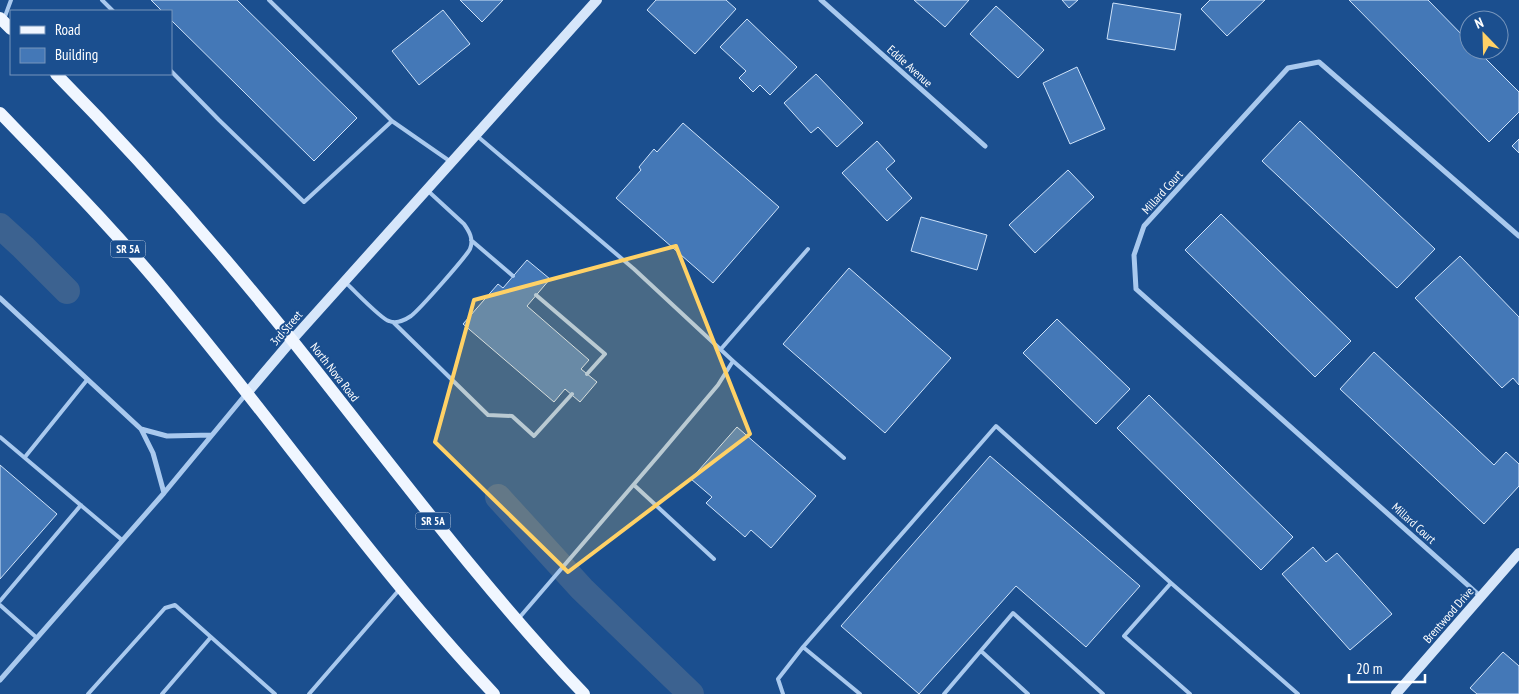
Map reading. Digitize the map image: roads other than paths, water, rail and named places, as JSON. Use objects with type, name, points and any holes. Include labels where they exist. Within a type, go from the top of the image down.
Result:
[{"type":"main road","name":"North Nova Road","points":[[57,75],[173,200],[292,340],[440,530],[517,621],[584,694]]},
{"type":"main road","name":"SR 5A","points":[[0,112],[48,162],[180,309],[401,587],[494,694]]},
{"type":"street","name":"3rd Street","points":[[0,680],[164,493],[292,340],[597,0]]},
{"type":"street","name":"Eddie Avenue","points":[[821,0],[985,146]]},
{"type":"street","name":"Millard Court","points":[[1480,596],[1136,289],[1134,255],[1144,226],[1288,68],[1319,62],[1519,236]]},
{"type":"street","points":[[0,298],[141,429],[154,453],[164,493]]},
{"type":"street","points":[[141,429],[167,436],[212,435]]},
{"type":"street","name":"Brentwood Drive","points":[[1397,694],[1480,596],[1518,557]]},
{"type":"lane","points":[[5,23],[11,0]]},
{"type":"lane","points":[[102,0],[112,10]]},
{"type":"lane","points":[[269,0],[392,121],[451,162]]},
{"type":"lane","points":[[172,72],[304,202],[392,121]]},
{"type":"lane","points":[[476,135],[634,269],[733,361],[844,458]]},
{"type":"lane","points":[[392,322],[397,322],[411,316],[470,248],[471,240],[464,224],[427,190]]},
{"type":"lane","points":[[471,240],[513,276]]},
{"type":"lane","points":[[721,350],[808,249]]},
{"type":"lane","points":[[344,281],[388,321],[392,322],[488,415],[512,416],[534,436],[572,394]]},
{"type":"lane","points":[[536,295],[605,354],[587,374]]},
{"type":"lane","points":[[517,621],[718,385],[733,361]]},
{"type":"lane","points":[[25,458],[87,380]]},
{"type":"lane","points":[[784,694],[778,679],[803,647],[996,426],[1298,694]]},
{"type":"lane","points":[[0,437],[122,540]]},
{"type":"lane","points":[[634,485],[714,558]]},
{"type":"lane","points":[[0,601],[81,505]]},
{"type":"lane","points":[[1171,583],[1124,636],[1190,694]]},
{"type":"lane","points":[[309,694],[401,587]]},
{"type":"lane","points":[[0,605],[37,638]]},
{"type":"lane","points":[[88,694],[165,608],[175,605],[276,694]]},
{"type":"lane","points":[[944,694],[1013,613],[1103,694]]},
{"type":"lane","points":[[162,694],[211,637]]},
{"type":"lane","points":[[803,647],[860,694]]},
{"type":"lane","points":[[981,651],[1028,694]]},
{"type":"waterway","points":[[0,226],[67,291]]},
{"type":"waterway","points":[[498,497],[582,589],[691,694]]}]
